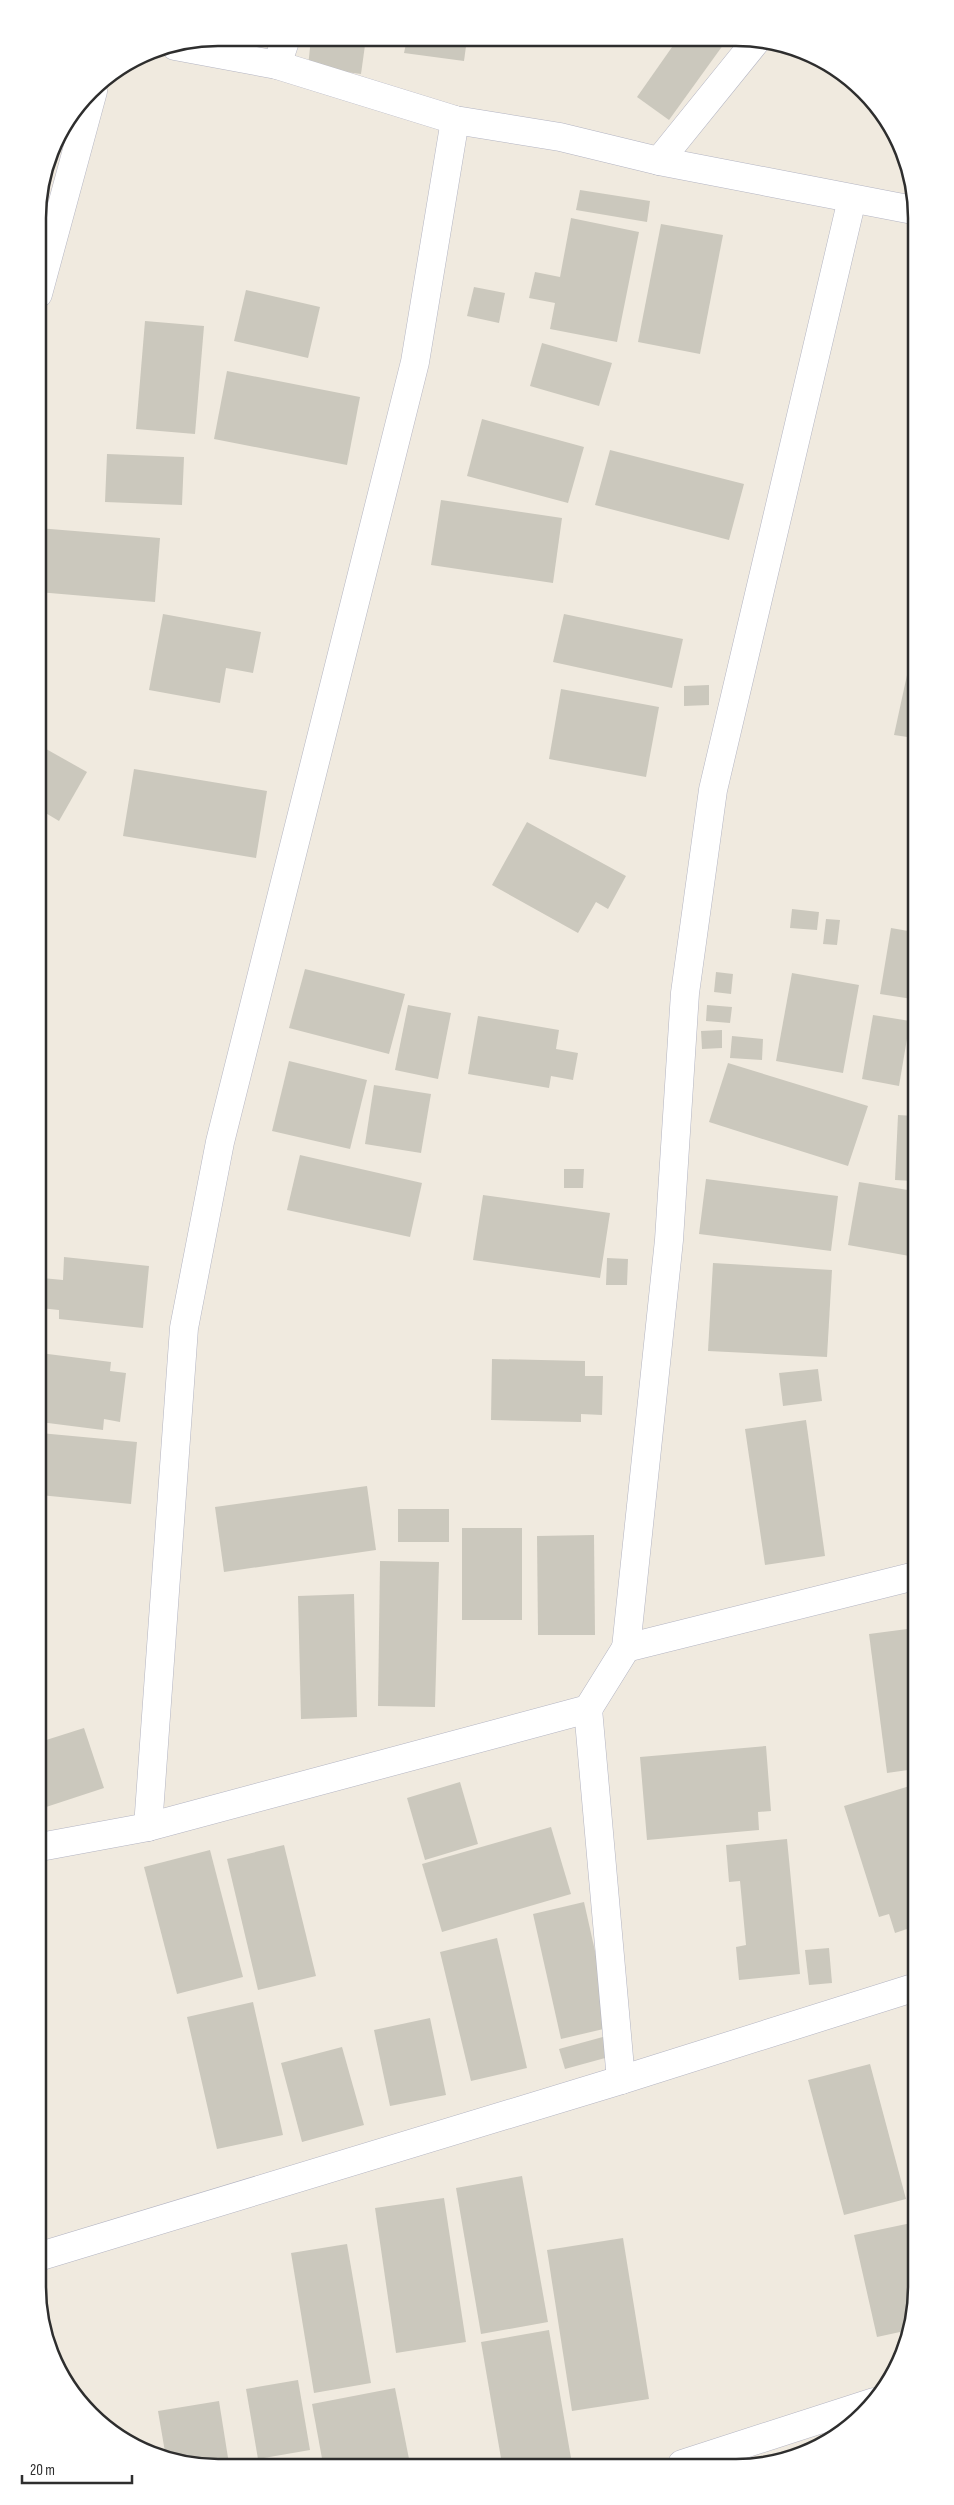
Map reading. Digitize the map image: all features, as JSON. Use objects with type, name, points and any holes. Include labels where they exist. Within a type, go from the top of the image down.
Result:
[{"type":"street","points":[[277,65],[283,46]]},
{"type":"street","points":[[659,161],[751,47]]},
{"type":"street","points":[[191,49],[277,65],[455,120],[560,137],[659,161],[852,200],[907,209]]},
{"type":"street","points":[[47,261],[89,105]]},
{"type":"street","points":[[148,1826],[184,1328],[220,1142],[415,362],[455,120]]},
{"type":"street","points":[[621,2080],[588,1709],[626,1648],[668,1240],[685,993],[714,790],[852,200]]},
{"type":"street","points":[[626,1648],[907,1578]]},
{"type":"street","points":[[46,1846],[148,1826],[588,1709]]},
{"type":"street","points":[[46,2254],[621,2080],[907,1990]]},
{"type":"street","points":[[697,2459],[858,2407]]},
{"type":"building","points":[[310,46],[365,46],[361,74],[308,67]]},
{"type":"building","points":[[406,46],[466,46],[464,61],[404,53]]},
{"type":"building","points":[[673,46],[722,46],[669,120],[637,97]]},
{"type":"building","points":[[580,190],[650,201],[647,222],[576,210]]},
{"type":"building","points":[[571,218],[639,232],[617,342],[550,329],[555,303],[529,298],[535,272],[560,277]]},
{"type":"building","points":[[661,224],[723,235],[700,354],[638,342]]},
{"type":"building","points":[[474,287],[505,293],[499,323],[467,316]]},
{"type":"building","points":[[246,290],[320,307],[308,358],[234,341]]},
{"type":"building","points":[[145,321],[204,326],[195,434],[136,429]]},
{"type":"building","points":[[542,343],[612,363],[599,406],[530,386]]},
{"type":"building","points":[[227,371],[360,397],[347,465],[214,439]]},
{"type":"building","points":[[482,419],[584,447],[568,503],[467,476]]},
{"type":"building","points":[[610,450],[744,484],[729,540],[595,505]]},
{"type":"building","points":[[107,454],[184,457],[182,505],[105,502]]},
{"type":"building","points":[[441,500],[562,518],[553,583],[431,565]]},
{"type":"building","points":[[47,529],[160,538],[155,602],[47,593]]},
{"type":"building","points":[[163,614],[261,632],[253,673],[226,668],[220,703],[149,690]]},
{"type":"building","points":[[564,614],[683,639],[672,688],[553,662]]},
{"type":"building","points":[[907,675],[908,675],[908,737],[894,735]]},
{"type":"building","points":[[709,685],[709,705],[684,706],[684,686]]},
{"type":"building","points":[[561,689],[659,707],[646,777],[549,759]]},
{"type":"building","points":[[47,749],[87,772],[59,821],[47,814]]},
{"type":"building","points":[[134,769],[267,791],[256,858],[123,836]]},
{"type":"building","points":[[527,822],[626,876],[608,909],[596,902],[578,933],[492,885]]},
{"type":"building","points":[[792,909],[819,912],[817,930],[790,928]]},
{"type":"building","points":[[826,919],[840,920],[837,945],[823,944]]},
{"type":"building","points":[[891,928],[908,931],[908,998],[880,994]]},
{"type":"building","points":[[305,969],[405,994],[389,1054],[289,1028]]},
{"type":"building","points":[[716,972],[733,974],[731,994],[714,992]]},
{"type":"building","points":[[792,973],[859,985],[843,1073],[776,1061]]},
{"type":"building","points":[[408,1005],[451,1013],[438,1079],[395,1070]]},
{"type":"building","points":[[707,1005],[732,1007],[730,1023],[706,1021]]},
{"type":"building","points":[[873,1015],[908,1021],[908,1035],[899,1086],[862,1079]]},
{"type":"building","points":[[478,1016],[559,1030],[556,1049],[578,1053],[573,1080],[551,1076],[549,1088],[468,1074]]},
{"type":"building","points":[[722,1030],[722,1048],[702,1049],[701,1031]]},
{"type":"building","points":[[732,1036],[763,1039],[762,1060],[730,1058]]},
{"type":"building","points":[[289,1061],[367,1080],[350,1149],[272,1131]]},
{"type":"building","points":[[728,1063],[868,1106],[848,1166],[709,1122]]},
{"type":"building","points":[[374,1085],[431,1094],[421,1153],[365,1144]]},
{"type":"building","points":[[898,1115],[908,1116],[908,1181],[895,1180]]},
{"type":"building","points":[[300,1155],[422,1183],[410,1237],[287,1210]]},
{"type":"building","points":[[564,1169],[584,1169],[583,1188],[564,1188]]},
{"type":"building","points":[[706,1179],[838,1196],[831,1251],[699,1234]]},
{"type":"building","points":[[859,1182],[908,1190],[908,1256],[848,1245]]},
{"type":"building","points":[[483,1195],[610,1213],[600,1278],[473,1260]]},
{"type":"building","points":[[64,1257],[149,1266],[143,1328],[59,1319],[59,1310],[46,1309],[46,1278],[63,1280]]},
{"type":"building","points":[[607,1258],[628,1259],[627,1285],[606,1285]]},
{"type":"building","points":[[713,1263],[832,1270],[827,1357],[708,1351]]},
{"type":"building","points":[[46,1354],[111,1362],[110,1371],[126,1373],[120,1422],[104,1419],[103,1430],[46,1423]]},
{"type":"building","points":[[492,1359],[585,1361],[585,1376],[603,1376],[602,1415],[581,1414],[581,1422],[491,1420]]},
{"type":"building","points":[[818,1369],[822,1401],[783,1406],[779,1373]]},
{"type":"building","points":[[806,1420],[825,1556],[765,1565],[745,1429]]},
{"type":"building","points":[[46,1434],[137,1442],[131,1504],[46,1496]]},
{"type":"building","points":[[367,1486],[376,1550],[224,1572],[215,1507]]},
{"type":"building","points":[[398,1509],[449,1509],[449,1542],[398,1542]]},
{"type":"building","points":[[462,1528],[522,1528],[522,1620],[462,1620]]},
{"type":"building","points":[[594,1535],[595,1635],[538,1635],[537,1536]]},
{"type":"building","points":[[380,1561],[439,1562],[435,1707],[378,1706]]},
{"type":"building","points":[[354,1594],[357,1717],[301,1719],[298,1596]]},
{"type":"building","points":[[907,1629],[907,1770],[887,1773],[869,1634]]},
{"type":"building","points":[[84,1728],[104,1788],[46,1807],[46,1740]]},
{"type":"building","points":[[766,1746],[771,1811],[758,1812],[759,1830],[647,1840],[640,1757]]},
{"type":"building","points":[[460,1782],[478,1844],[425,1860],[407,1798]]},
{"type":"building","points":[[907,1787],[907,1929],[895,1933],[889,1914],[879,1917],[844,1806]]},
{"type":"building","points":[[551,1827],[571,1894],[442,1932],[422,1864]]},
{"type":"building","points":[[787,1839],[800,1974],[739,1980],[736,1947],[746,1945],[740,1881],[729,1882],[726,1845]]},
{"type":"building","points":[[284,1845],[316,1976],[258,1990],[227,1859]]},
{"type":"building","points":[[210,1850],[243,1977],[177,1994],[144,1867]]},
{"type":"building","points":[[584,1902],[612,2027],[561,2039],[533,1914]]},
{"type":"building","points":[[497,1938],[527,2068],[471,2081],[440,1952]]},
{"type":"building","points":[[829,1948],[832,1983],[809,1985],[805,1950]]},
{"type":"building","points":[[253,2002],[283,2135],[217,2149],[187,2017]]},
{"type":"building","points":[[430,2018],[446,2095],[390,2106],[374,2030]]},
{"type":"building","points":[[610,2035],[616,2055],[565,2069],[559,2049]]},
{"type":"building","points":[[342,2047],[364,2125],[302,2142],[281,2063]]},
{"type":"building","points":[[870,2064],[906,2199],[844,2215],[808,2080]]},
{"type":"building","points":[[522,2176],[548,2322],[481,2334],[456,2188]]},
{"type":"building","points":[[444,2198],[466,2342],[396,2353],[375,2208]]},
{"type":"building","points":[[907,2224],[907,2298],[901,2335],[900,2332],[877,2337],[854,2235]]},
{"type":"building","points":[[623,2238],[649,2399],[572,2411],[547,2250]]},
{"type":"building","points":[[347,2244],[371,2383],[314,2393],[291,2253]]},
{"type":"building","points":[[549,2330],[571,2459],[501,2459],[481,2342]]},
{"type":"building","points":[[298,2380],[310,2450],[258,2459],[246,2389]]},
{"type":"building","points":[[395,2388],[409,2459],[322,2459],[312,2404]]},
{"type":"building","points":[[219,2401],[228,2459],[196,2457],[165,2450],[158,2411]]}]
